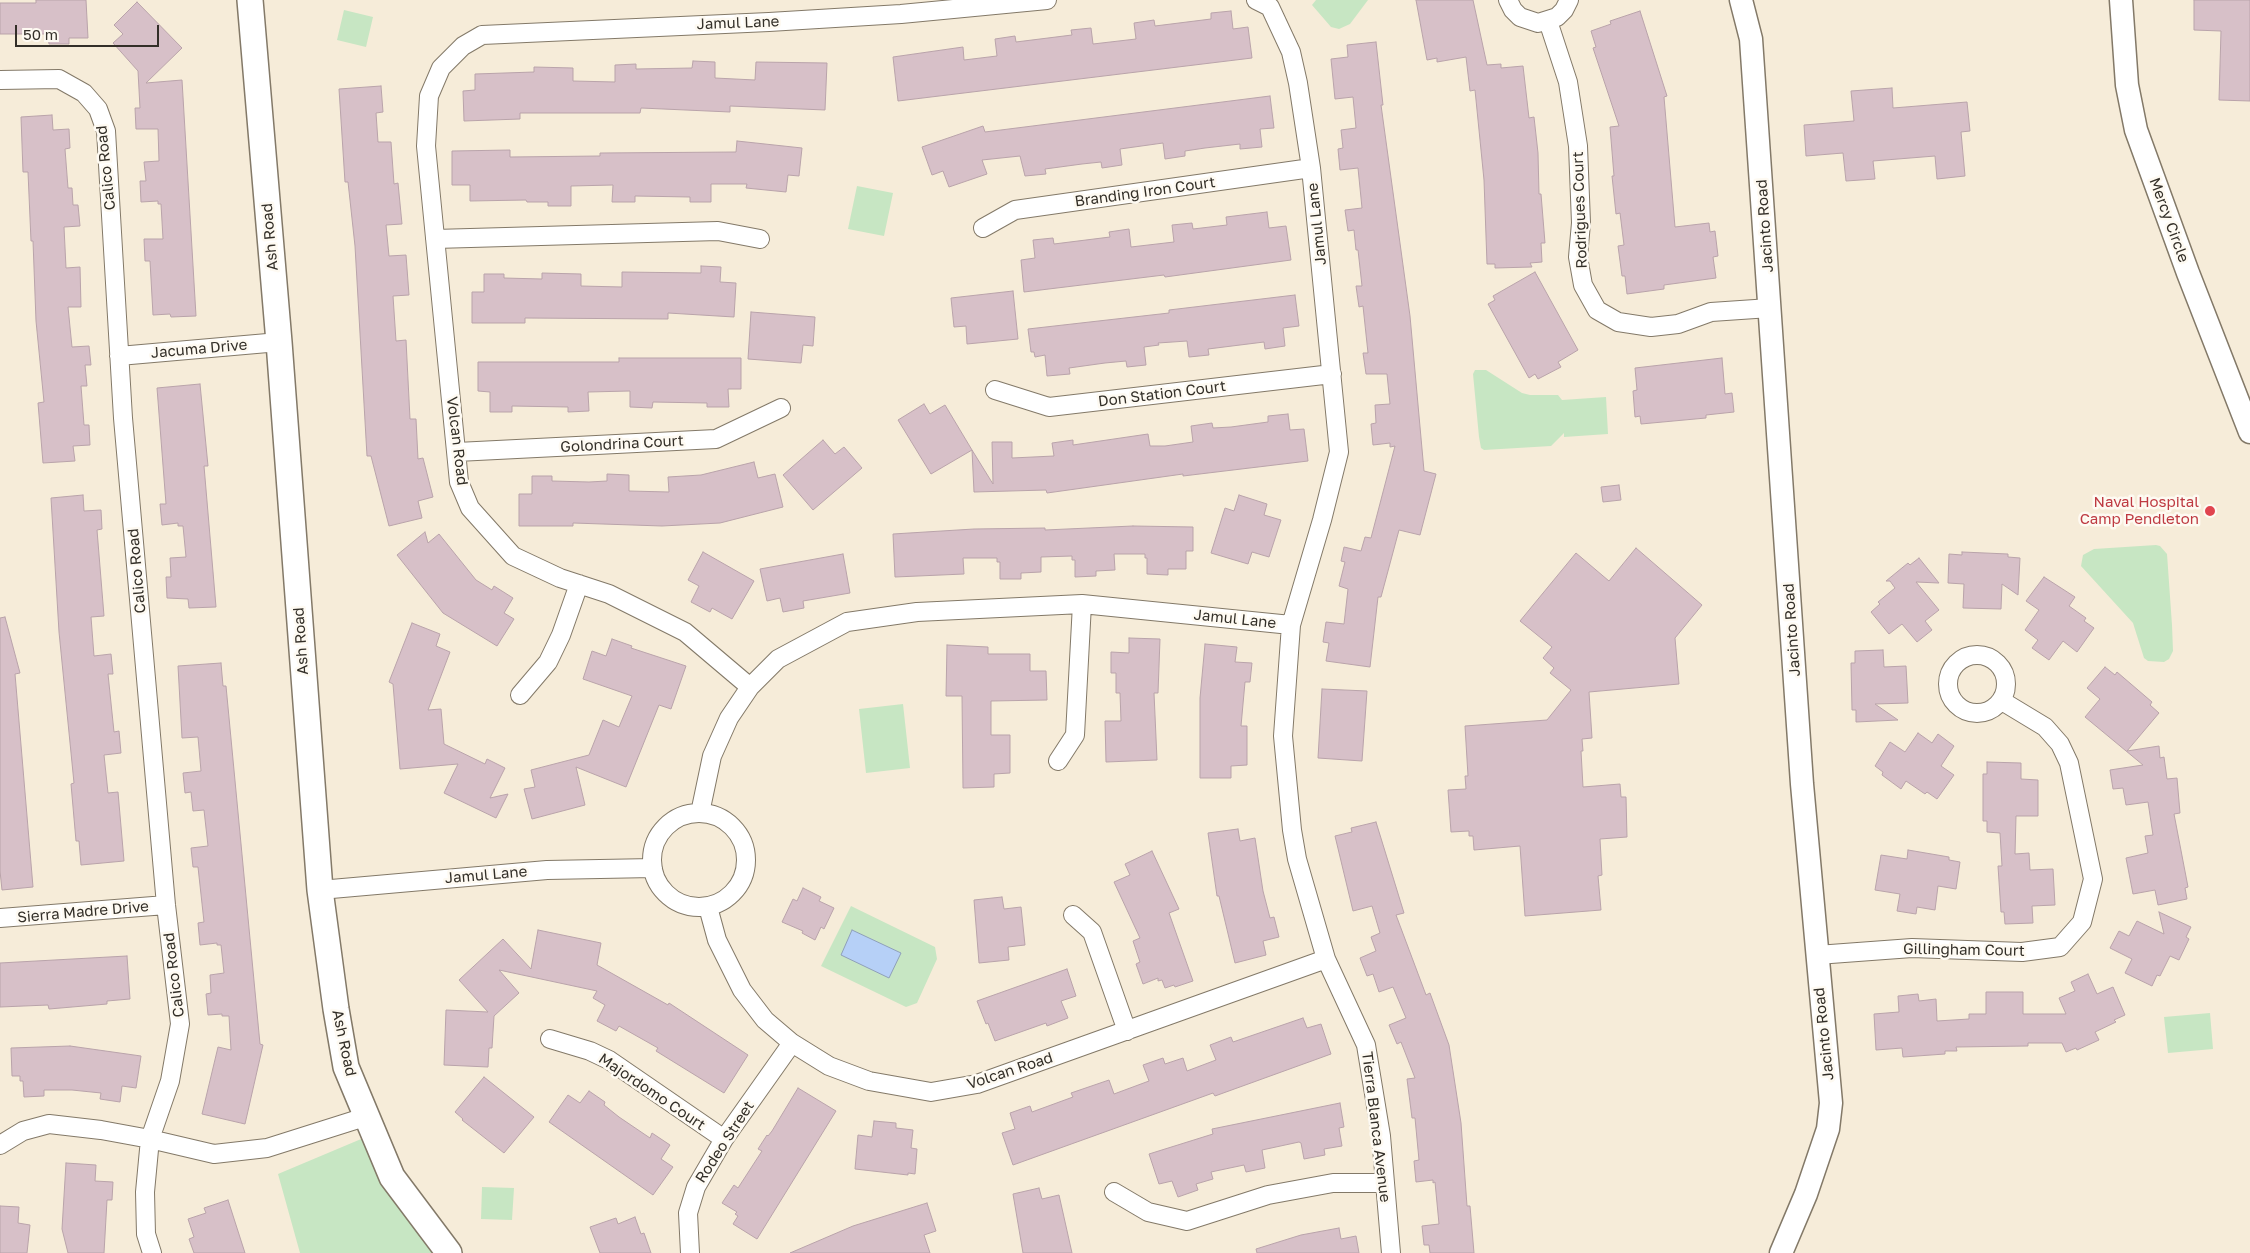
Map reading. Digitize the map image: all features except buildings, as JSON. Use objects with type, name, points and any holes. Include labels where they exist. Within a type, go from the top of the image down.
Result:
[{"type":"main road","name":"Ash Road","points":[[250,0],[279,342],[320,890],[336,1009],[346,1067],[365,1117],[392,1177],[449,1253]]},
{"type":"street","name":"Jamul Lane","points":[[441,68],[463,46],[482,35],[778,22],[901,14],[1047,0]]},
{"type":"street","name":"Jamul Lane","points":[[700,813],[712,756],[729,718],[750,688],[778,659],[847,622],[917,612],[1082,604],[1291,625],[1322,520],[1339,452],[1311,168],[1298,83],[1291,52],[1270,7],[1256,0]]},
{"type":"street","points":[[1508,0],[1513,10],[1520,17],[1538,23],[1557,17],[1564,10],[1569,0]]},
{"type":"street","name":"Jacinto Road","points":[[1741,0],[1751,39],[1802,776],[1816,955],[1831,1103],[1828,1129],[1806,1194],[1782,1253]]},
{"type":"street","name":"Mercy Circle","points":[[2121,0],[2127,86],[2136,130],[2190,278],[2250,432]]},
{"type":"street","name":"Rodrigues Court","points":[[1548,21],[1568,82],[1578,146],[1581,223],[1578,258],[1581,276],[1583,285],[1598,310],[1618,322],[1651,327],[1678,324],[1711,312],[1770,308]]},
{"type":"street","name":"Volcan Road","points":[[441,68],[429,96],[426,146],[459,482],[470,508],[513,556],[560,578],[609,594],[685,632],[750,688]]},
{"type":"street","name":"Calico Road","points":[[0,80],[59,79],[84,93],[98,109],[106,131],[119,356],[166,905],[180,1024],[170,1081],[150,1138]]},
{"type":"street","name":"Branding Iron Court","points":[[983,228],[1015,210],[1311,168]]},
{"type":"street","points":[[435,239],[718,231],[760,239]]},
{"type":"street","name":"Jacuma Drive","points":[[119,356],[279,342]]},
{"type":"street","name":"Don Station Court","points":[[995,390],[1049,407],[1332,374]]},
{"type":"street","name":"Golondrina Court","points":[[457,452],[716,439],[780,408]]},
{"type":"street","points":[[520,695],[548,662],[562,636],[579,584]]},
{"type":"street","points":[[1058,760],[1076,735],[1082,604]]},
{"type":"street","name":"Tierra Blanca Avenue","points":[[1291,625],[1283,736],[1291,821],[1297,859],[1326,959],[1366,1045],[1381,1136],[1391,1253]]},
{"type":"street","name":"Gillingham Court","points":[[1816,955],[1912,948],[2022,952],[2060,947],[2082,922],[2094,879],[2070,763],[2060,744],[2045,727],[2002,701]]},
{"type":"street","points":[[700,813],[715,816],[729,823],[739,835],[745,849],[747,864],[743,879],[735,892],[723,901],[708,907],[693,907],[673,898],[657,882],[653,868],[653,852],[659,836],[669,824],[684,816],[700,813]]},
{"type":"street","name":"Jamul Lane","points":[[320,890],[547,870],[653,868]]},
{"type":"street","name":"Sierra Madre Drive","points":[[0,918],[166,905]]},
{"type":"street","name":"Volcan Road","points":[[708,907],[717,940],[742,990],[765,1020],[792,1043],[829,1066],[869,1081],[931,1092],[977,1084],[1326,959]]},
{"type":"street","points":[[1073,915],[1092,932],[1127,1031]]},
{"type":"street","name":"Majordomo Court","points":[[550,1039],[590,1051],[609,1060],[724,1140]]},
{"type":"street","name":"Rodeo Street","points":[[690,1253],[688,1214],[696,1187],[724,1140],[792,1043]]},
{"type":"street","points":[[0,1145],[22,1131],[49,1124],[150,1138],[214,1154],[267,1148],[365,1117]]},
{"type":"street","points":[[150,1138],[145,1192],[146,1234],[152,1253]]},
{"type":"street","points":[[1114,1192],[1148,1212],[1187,1221],[1268,1195],[1333,1183],[1385,1183]]},
{"type":"green space","points":[[1316,0],[1368,0],[1350,24],[1339,29],[1331,27],[1312,5]]},
{"type":"green space","points":[[344,10],[373,17],[366,47],[337,40]]},
{"type":"green space","points":[[857,186],[893,193],[884,236],[848,229]]},
{"type":"green space","points":[[1475,370],[1486,370],[1522,393],[1530,395],[1558,395],[1562,400],[1606,397],[1608,434],[1564,437],[1564,433],[1551,446],[1484,450],[1481,448],[1479,437],[1473,374]]},
{"type":"green space","points":[[2160,546],[2167,554],[2172,625],[2173,651],[2169,659],[2164,662],[2148,661],[2144,658],[2133,623],[2081,566],[2083,555],[2094,549]]},
{"type":"green space","points":[[903,704],[910,768],[866,773],[859,709]]},
{"type":"green space","points":[[851,906],[935,947],[937,959],[917,1003],[906,1007],[821,966]]},
{"type":"green space","points":[[2210,1013],[2213,1049],[2168,1053],[2164,1017]]},
{"type":"green space","points":[[373,1134],[449,1253],[300,1253],[278,1174]]},
{"type":"green space","points":[[482,1187],[514,1188],[512,1220],[481,1219]]},
{"type":"water","points":[[852,930],[901,953],[889,978],[841,955]]},
{"type":"place","name":"Naval Hospital Camp Pendleton","points":[[2210,511]]}]
